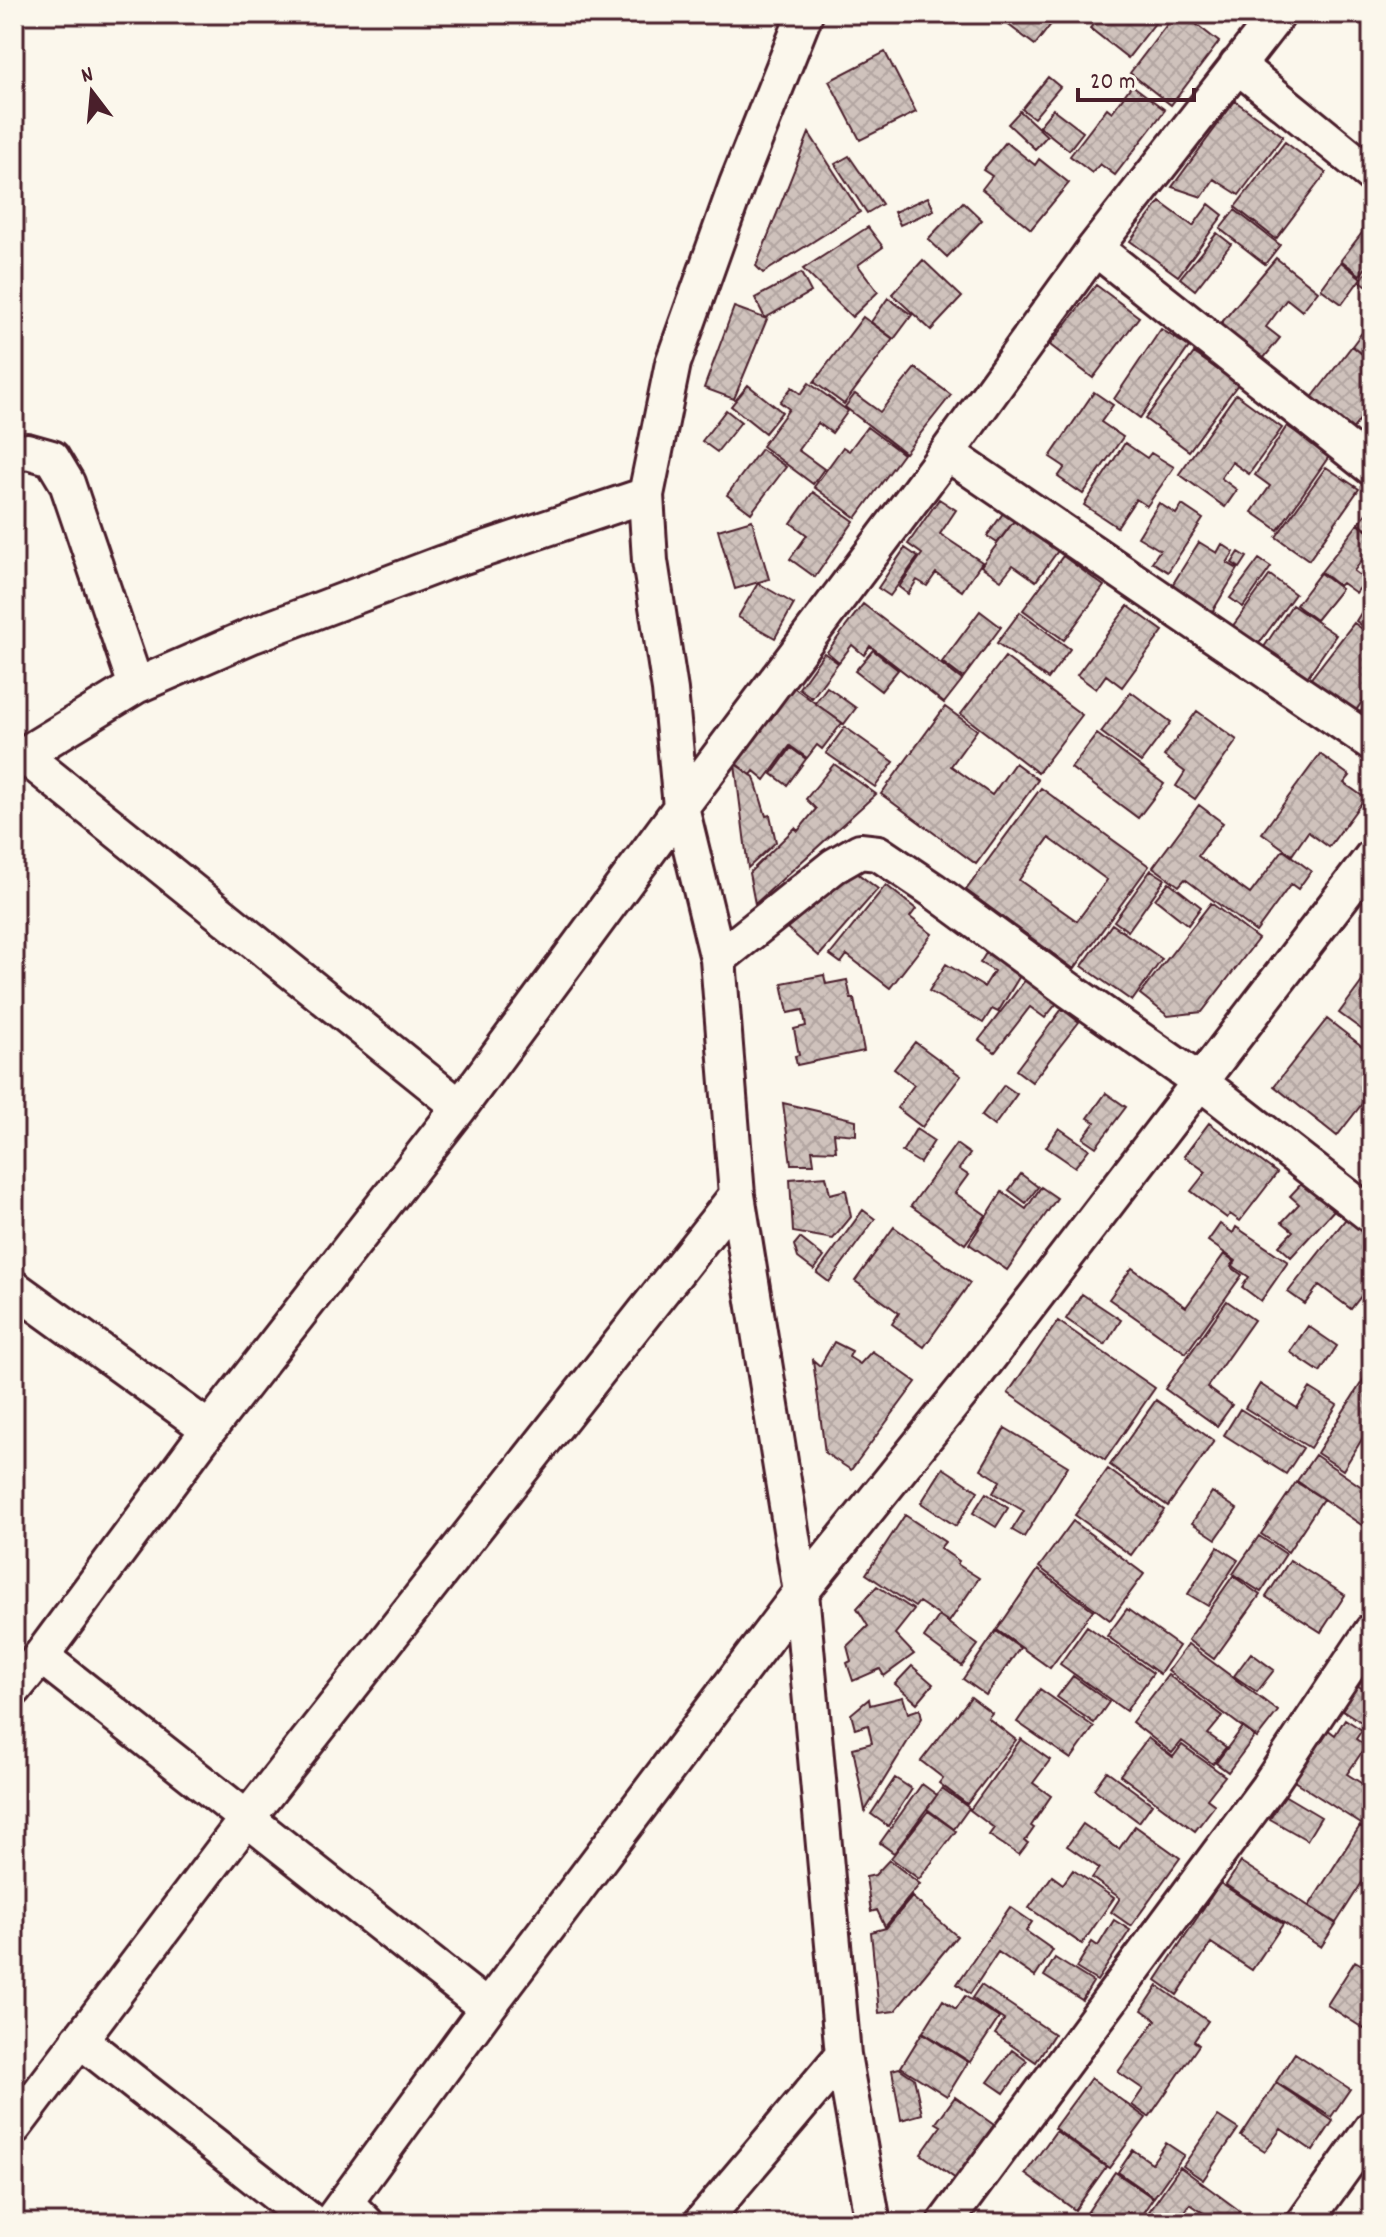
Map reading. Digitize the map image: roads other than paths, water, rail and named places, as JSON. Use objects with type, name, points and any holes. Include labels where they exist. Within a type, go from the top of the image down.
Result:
[{"type":"street","points":[[805,14],[737,184],[673,363],[646,495],[650,561],[670,690],[681,807],[718,959],[737,1195],[801,1592],[843,2055],[873,2223]]},
{"type":"street","points":[[14,1689],[209,1429],[460,1107],[947,453],[1095,248],[1278,14]]},
{"type":"street","points":[[1237,65],[1372,175]]},
{"type":"street","points":[[1095,248],[1372,468]]},
{"type":"street","points":[[14,454],[27,451],[52,458],[67,483],[136,686]]},
{"type":"street","points":[[947,453],[1372,743]]},
{"type":"street","points":[[460,1107],[18,759],[136,686],[253,635],[443,563],[646,495]]},
{"type":"street","points":[[718,959],[834,866],[860,851],[878,853],[1199,1081],[1372,1216]]},
{"type":"street","points":[[347,2216],[487,2008],[801,1592],[973,1378],[1372,857]]},
{"type":"street","points":[[14,2127],[248,1817],[737,1195]]},
{"type":"street","points":[[14,1288],[209,1429]]},
{"type":"street","points":[[945,2223],[1268,1787],[1372,1631]]},
{"type":"street","points":[[41,1656],[487,2008]]},
{"type":"street","points":[[79,2039],[313,2223]]},
{"type":"street","points":[[701,2223],[843,2055]]},
{"type":"street","points":[[1304,2223],[1372,2128]]}]
